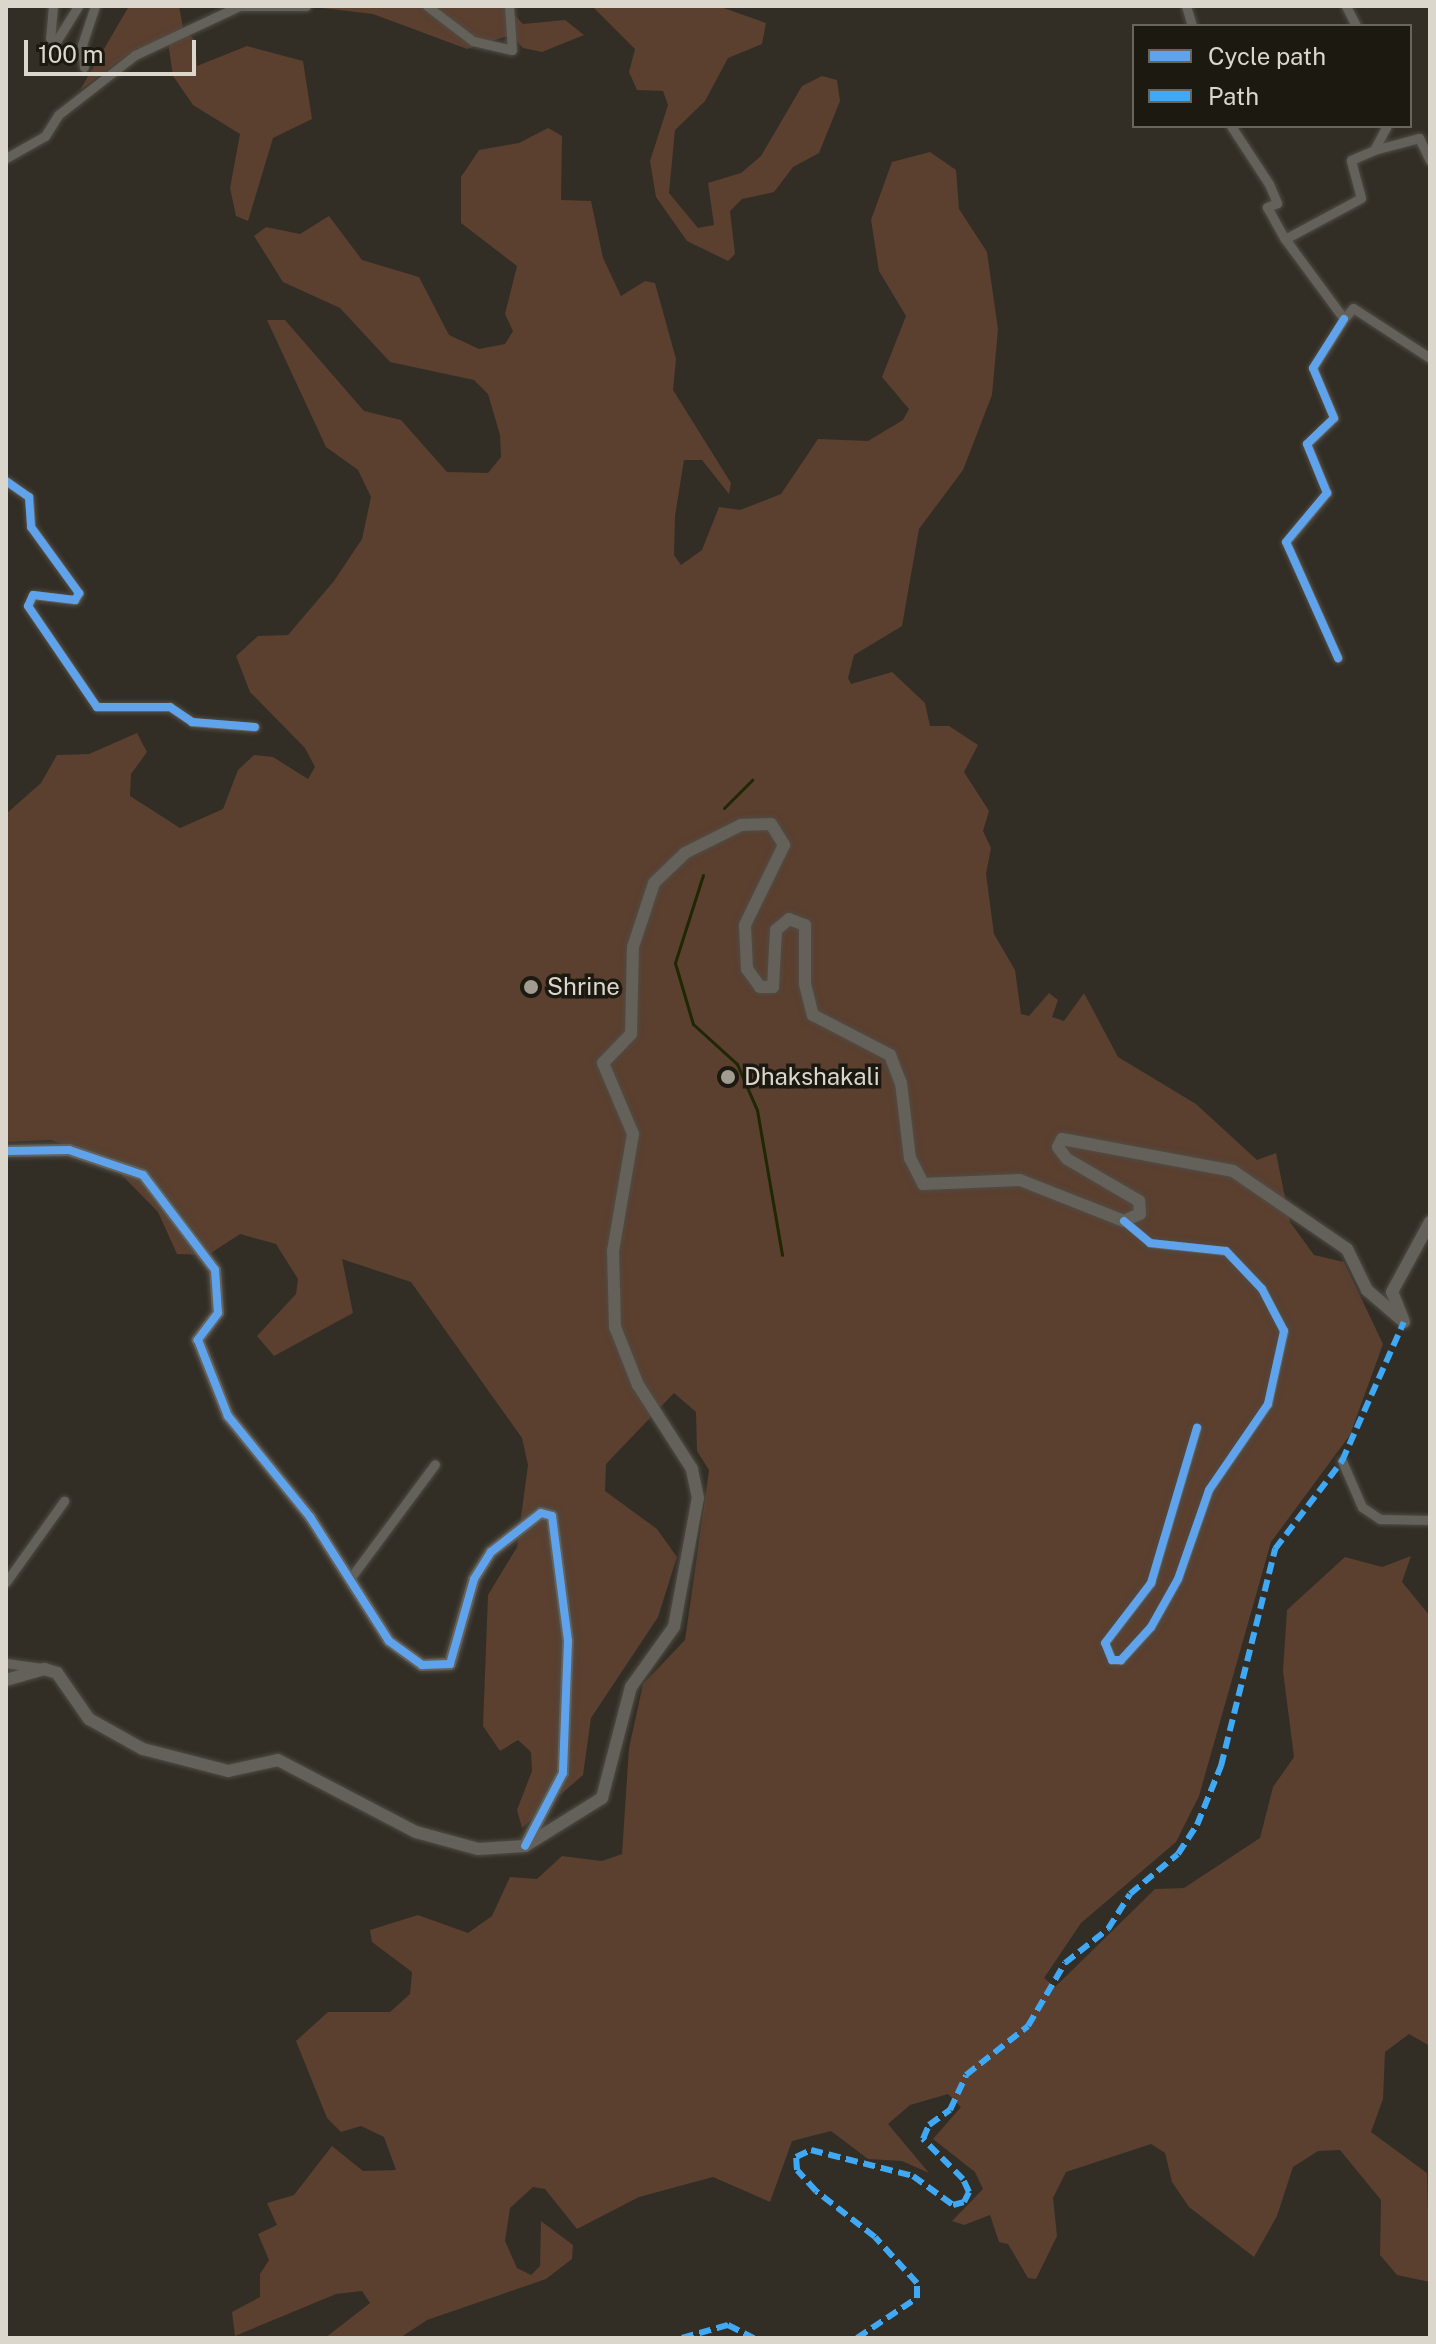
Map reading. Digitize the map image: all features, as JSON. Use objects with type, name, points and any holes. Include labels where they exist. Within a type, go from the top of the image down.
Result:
[{"type":"main road","points":[[6,1680],[44,1669],[57,1673],[89,1719],[143,1749],[228,1771],[278,1760],[416,1832],[478,1849],[525,1846],[589,1810],[606,1791],[631,1687],[674,1627],[696,1533],[692,1469],[638,1385],[615,1327],[613,1251],[633,1134],[603,1069],[631,1034],[633,947],[649,894],[669,866],[726,830],[756,821],[776,827],[784,852],[745,925],[747,969],[760,987],[773,987],[776,930],[789,919],[805,925],[805,984],[813,1015],[890,1055],[920,1180],[933,1187],[1020,1180],[1124,1221],[1140,1214],[1139,1201],[1067,1159],[1058,1147],[1062,1139],[1170,1154],[1244,1176],[1347,1249],[1372,1297],[1404,1322],[1392,1292],[1430,1222]]},
{"type":"main road","points":[[6,1151],[69,1150],[143,1175],[215,1270],[218,1313],[198,1340],[228,1416],[310,1517],[389,1641],[422,1665],[450,1664],[474,1579],[491,1552],[541,1513],[552,1516],[568,1641],[563,1773],[525,1846]]},
{"type":"street","points":[[53,6],[50,38],[57,40],[78,6]]},
{"type":"street","points":[[84,67],[82,45],[95,6]]},
{"type":"street","points":[[6,158],[45,136],[58,115],[135,55],[240,6],[306,6]]},
{"type":"street","points":[[427,6],[473,41],[512,50],[509,6]]},
{"type":"street","points":[[1346,6],[1355,24]]},
{"type":"street","points":[[1232,128],[1269,184],[1277,203],[1267,207],[1285,239],[1344,319]]},
{"type":"street","points":[[1374,150],[1386,128]]},
{"type":"street","points":[[1285,239],[1361,198],[1351,160],[1374,150],[1419,138],[1430,161]]},
{"type":"street","points":[[1338,658],[1286,542],[1327,493],[1307,444],[1334,418],[1313,368],[1353,308],[1430,358]]},
{"type":"street","points":[[6,481],[29,497],[31,527],[80,599],[33,595],[28,606],[97,707],[170,707],[192,722],[255,727]]},
{"type":"street","points":[[1124,1221],[1150,1243],[1226,1251],[1262,1289],[1284,1331],[1268,1404],[1209,1490],[1178,1579],[1151,1627],[1121,1660],[1112,1660],[1105,1643],[1151,1583],[1197,1428]]},
{"type":"street","points":[[1342,1461],[1362,1507],[1380,1519],[1430,1520]]},
{"type":"street","points":[[349,1580],[435,1464]]},
{"type":"street","points":[[6,1582],[64,1501]]},
{"type":"street","points":[[6,1663],[44,1669]]},
{"type":"shaded area","points":[[129,6],[179,6],[183,28],[195,40],[197,66],[247,46],[303,61],[312,119],[273,138],[248,221],[236,216],[230,188],[240,134],[193,105],[173,76],[168,42],[136,49],[80,90]]},
{"type":"shaded area","points":[[305,6],[506,6],[523,24],[565,20],[584,35],[542,52],[523,48],[511,35],[467,49],[373,14]]},
{"type":"shaded area","points":[[592,6],[718,6],[766,23],[762,44],[728,58],[705,101],[675,130],[669,193],[698,228],[714,225],[708,183],[741,173],[761,156],[802,86],[822,76],[837,80],[840,101],[819,153],[793,167],[774,192],[742,199],[730,211],[735,254],[728,261],[687,241],[656,197],[650,161],[668,105],[663,91],[637,90],[629,72],[635,49]]},
{"type":"shaded area","points":[[548,128],[562,136],[561,200],[591,201],[603,258],[621,296],[645,281],[655,283],[676,359],[673,390],[731,483],[729,494],[702,460],[684,460],[675,516],[674,555],[681,565],[702,550],[719,507],[740,510],[781,494],[818,439],[868,441],[903,420],[909,409],[882,377],[906,316],[879,271],[871,220],[892,162],[930,152],[956,170],[959,209],[987,252],[998,329],[992,395],[963,470],[919,529],[902,626],[854,655],[848,678],[851,684],[892,672],[925,703],[930,726],[949,726],[978,745],[964,772],[989,811],[983,831],[991,848],[986,874],[994,934],[1015,970],[1021,1014],[1029,1016],[1049,993],[1058,1000],[1052,1017],[1064,1021],[1084,993],[1118,1057],[1196,1104],[1257,1160],[1276,1153],[1290,1222],[1314,1255],[1344,1262],[1383,1344],[1350,1435],[1271,1542],[1199,1796],[1176,1842],[1081,1923],[1044,1978],[1055,1987],[1155,1889],[1184,1888],[1260,1838],[1273,1787],[1294,1757],[1283,1671],[1287,1610],[1345,1557],[1382,1567],[1411,1556],[1402,1582],[1430,1616],[1430,2046],[1409,2034],[1385,2052],[1383,2099],[1371,2132],[1427,2173],[1430,2282],[1397,2275],[1380,2255],[1381,2200],[1340,2150],[1318,2151],[1293,2167],[1277,2216],[1254,2257],[1189,2207],[1172,2182],[1165,2153],[1151,2144],[1066,2172],[1053,2198],[1057,2236],[1036,2279],[1028,2278],[1008,2244],[999,2242],[990,2215],[964,2225],[952,2221],[983,2189],[975,2172],[933,2139],[961,2107],[948,2094],[910,2105],[888,2124],[929,2173],[902,2161],[868,2159],[831,2131],[792,2141],[770,2202],[713,2177],[639,2197],[577,2229],[545,2189],[533,2187],[510,2208],[505,2241],[517,2268],[531,2275],[540,2266],[541,2221],[573,2245],[572,2259],[546,2279],[427,2320],[400,2338],[325,2338],[370,2303],[362,2291],[336,2294],[235,2336],[232,2312],[260,2297],[260,2274],[269,2260],[258,2234],[277,2225],[267,2203],[294,2195],[332,2146],[363,2171],[396,2170],[384,2137],[361,2126],[341,2132],[327,2118],[296,2041],[328,2012],[390,2012],[410,1994],[412,1972],[372,1942],[370,1930],[418,1915],[468,1933],[492,1916],[510,1877],[537,1879],[562,1856],[602,1861],[622,1854],[629,1748],[643,1684],[685,1640],[709,1470],[697,1451],[696,1412],[674,1393],[606,1464],[605,1491],[657,1529],[677,1557],[658,1617],[591,1718],[583,1775],[522,1828],[517,1810],[532,1771],[531,1752],[518,1740],[500,1751],[483,1726],[488,1595],[517,1547],[528,1465],[522,1438],[411,1282],[342,1259],[353,1313],[274,1356],[257,1336],[296,1294],[298,1279],[276,1244],[240,1234],[208,1255],[177,1254],[158,1212],[107,1160],[51,1140],[6,1142],[6,814],[41,783],[57,755],[89,754],[137,733],[147,752],[131,774],[130,796],[180,828],[223,809],[238,770],[254,755],[273,757],[308,779],[315,767],[305,748],[250,692],[236,656],[258,636],[288,635],[334,581],[362,539],[371,497],[358,470],[326,447],[267,320],[285,320],[364,411],[401,420],[447,472],[488,473],[501,457],[500,435],[488,394],[474,380],[390,362],[340,308],[283,282],[254,236],[266,227],[300,234],[329,216],[362,260],[419,277],[449,335],[479,349],[505,344],[513,331],[505,314],[517,266],[461,223],[461,177],[479,150],[519,143]]},
{"type":"waterway","points":[[724,808],[752,780]]},
{"type":"waterway","points":[[703,875],[675,963],[693,1024],[737,1064],[757,1110],[782,1255]]},
{"type":"marked path","points":[[857,2338],[917,2298],[917,2283],[875,2237],[816,2191],[797,2170],[796,2157],[811,2150],[913,2176],[953,2205],[964,2202],[969,2192],[963,2179],[923,2139],[929,2125],[950,2110],[966,2075],[1028,2026],[1065,1963],[1108,1929],[1130,1894],[1178,1854],[1197,1825],[1221,1766],[1275,1549],[1342,1461],[1404,1322]]},
{"type":"marked path","points":[[682,2338],[728,2325],[754,2338]]},
{"type":"cycle path","points":[[1338,658],[1286,542],[1327,493],[1307,444],[1334,418],[1313,368],[1344,319]]},
{"type":"cycle path","points":[[6,481],[29,497],[31,527],[79,593],[75,600],[33,595],[28,606],[97,707],[170,707],[192,722],[255,727]]},
{"type":"cycle path","points":[[6,1151],[69,1150],[143,1175],[215,1270],[218,1313],[198,1340],[228,1416],[310,1517],[389,1641],[422,1665],[450,1664],[474,1579],[491,1552],[541,1513],[552,1516],[568,1641],[563,1773],[525,1846]]},
{"type":"cycle path","points":[[1124,1221],[1150,1243],[1226,1251],[1262,1289],[1284,1331],[1268,1404],[1209,1490],[1178,1579],[1151,1627],[1121,1660],[1112,1660],[1105,1643],[1151,1583],[1197,1428]]},
{"type":"place","name":"Shrine","points":[[531,987]]},
{"type":"place","name":"Dhakshakali","points":[[728,1077]]}]
